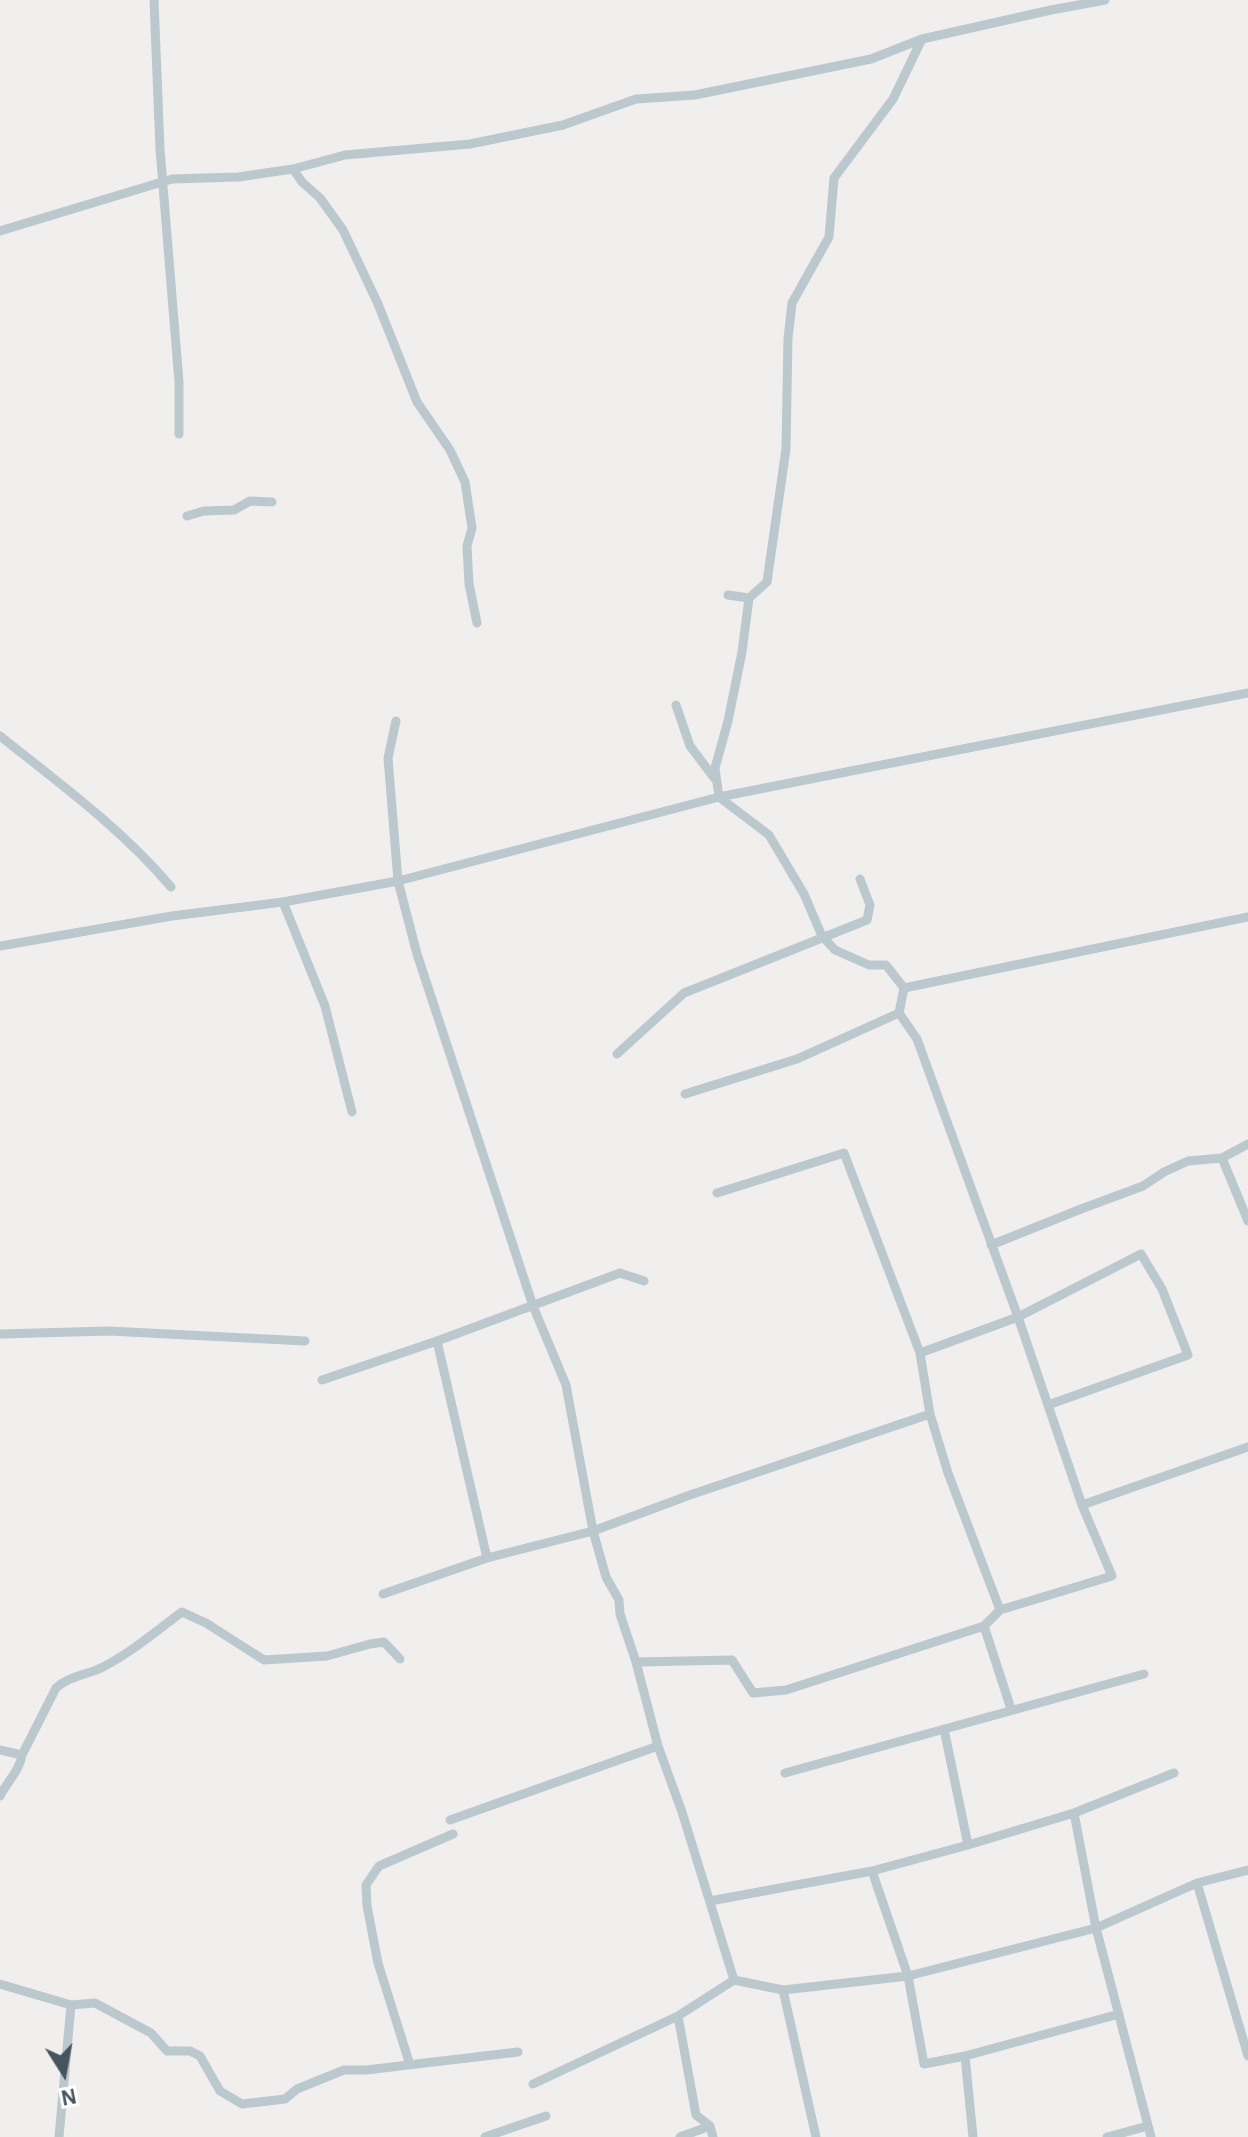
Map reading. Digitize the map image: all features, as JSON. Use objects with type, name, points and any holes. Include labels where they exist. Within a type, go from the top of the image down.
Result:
[{"type":"street","points":[[154,0],[160,149],[179,382],[179,434]]},
{"type":"street","points":[[0,231],[172,179],[238,177],[293,169],[345,155],[470,144],[563,125],[636,99],[695,95],[871,59],[922,39],[1105,0]]},
{"type":"street","points":[[636,1662],[732,1660],[753,1693],[786,1690],[984,1626],[1000,1610],[1112,1576],[1082,1505],[1018,1317],[917,1039],[899,1013],[904,988],[886,965],[869,965],[835,950],[822,936],[804,894],[769,835],[719,797],[715,768],[742,652],[749,598],[767,582],[786,449],[788,338],[792,303],[829,237],[834,178],[893,99],[922,39]]},
{"type":"street","points":[[293,169],[320,198],[343,230],[378,304],[417,402],[450,450],[465,482],[472,528],[467,546],[469,584],[477,623]]},
{"type":"street","points":[[187,516],[204,511],[234,510],[250,501],[272,502]]},
{"type":"street","points":[[728,595],[749,598]]},
{"type":"street","points":[[0,946],[398,881],[719,797],[1248,693]]},
{"type":"street","points":[[676,705],[690,746],[717,781]]},
{"type":"street","points":[[396,721],[388,758],[398,881],[417,954],[533,1306],[566,1385],[593,1531],[606,1577],[619,1600],[620,1614],[658,1746],[734,1980]]},
{"type":"street","points":[[0,736],[90,808],[150,861],[171,887]]},
{"type":"street","points":[[617,1054],[684,993],[867,920],[870,905],[860,879]]},
{"type":"street","points":[[283,902],[325,1006],[352,1112]]},
{"type":"street","points":[[904,988],[1248,917]]},
{"type":"street","points":[[685,1094],[797,1059],[899,1013]]},
{"type":"street","points":[[991,1245],[1143,1186],[1188,1161],[1222,1158],[1248,1144]]},
{"type":"street","points":[[717,1193],[844,1153],[920,1353],[930,1414],[948,1473],[1000,1610]]},
{"type":"street","points":[[1222,1158],[1248,1221]]},
{"type":"street","points":[[920,1353],[1018,1317],[1141,1254],[1162,1289],[1188,1355],[1048,1405]]},
{"type":"street","points":[[322,1380],[620,1273],[644,1281]]},
{"type":"street","points":[[0,1334],[109,1331],[305,1341]]},
{"type":"street","points":[[437,1341],[487,1558]]},
{"type":"street","points":[[383,1594],[487,1558],[593,1531],[930,1414]]},
{"type":"street","points":[[1082,1505],[1248,1448]]},
{"type":"street","points":[[0,1796],[21,1765],[22,1755],[56,1688],[65,1680],[102,1667],[130,1651],[182,1612],[206,1623],[264,1660],[327,1656],[384,1642],[400,1659]]},
{"type":"street","points":[[984,1626],[1011,1709]]},
{"type":"street","points":[[785,1773],[1144,1674]]},
{"type":"street","points":[[944,1729],[968,1845]]},
{"type":"street","points":[[450,1820],[658,1746]]},
{"type":"street","points":[[0,1750],[22,1755]]},
{"type":"street","points":[[710,1901],[872,1871],[968,1845],[1074,1813],[1174,1773]]},
{"type":"street","points":[[1074,1813],[1096,1928],[1151,2137]]},
{"type":"street","points":[[410,2065],[378,1963],[366,1885],[379,1866],[453,1834]]},
{"type":"street","points":[[533,2084],[678,2016],[734,1980],[783,1990],[908,1976],[1096,1928],[1197,1883],[1248,1870]]},
{"type":"street","points":[[872,1871],[908,1976],[924,2064],[965,2056],[1119,2014]]},
{"type":"street","points":[[1197,1883],[1248,2056]]},
{"type":"street","points":[[0,1984],[71,2005],[95,2003],[151,2033],[167,2051],[190,2051],[200,2056],[220,2091],[242,2104],[285,2099],[297,2089],[344,2070],[518,2052]]},
{"type":"street","points":[[783,1990],[816,2137]]},
{"type":"street","points":[[59,2137],[71,2005]]},
{"type":"street","points":[[678,2016],[696,2115],[710,2126],[713,2137]]},
{"type":"street","points":[[965,2056],[973,2137]]},
{"type":"street","points":[[485,2137],[546,2116]]},
{"type":"street","points":[[680,2137],[710,2126]]},
{"type":"street","points":[[1107,2137],[1148,2126]]}]
